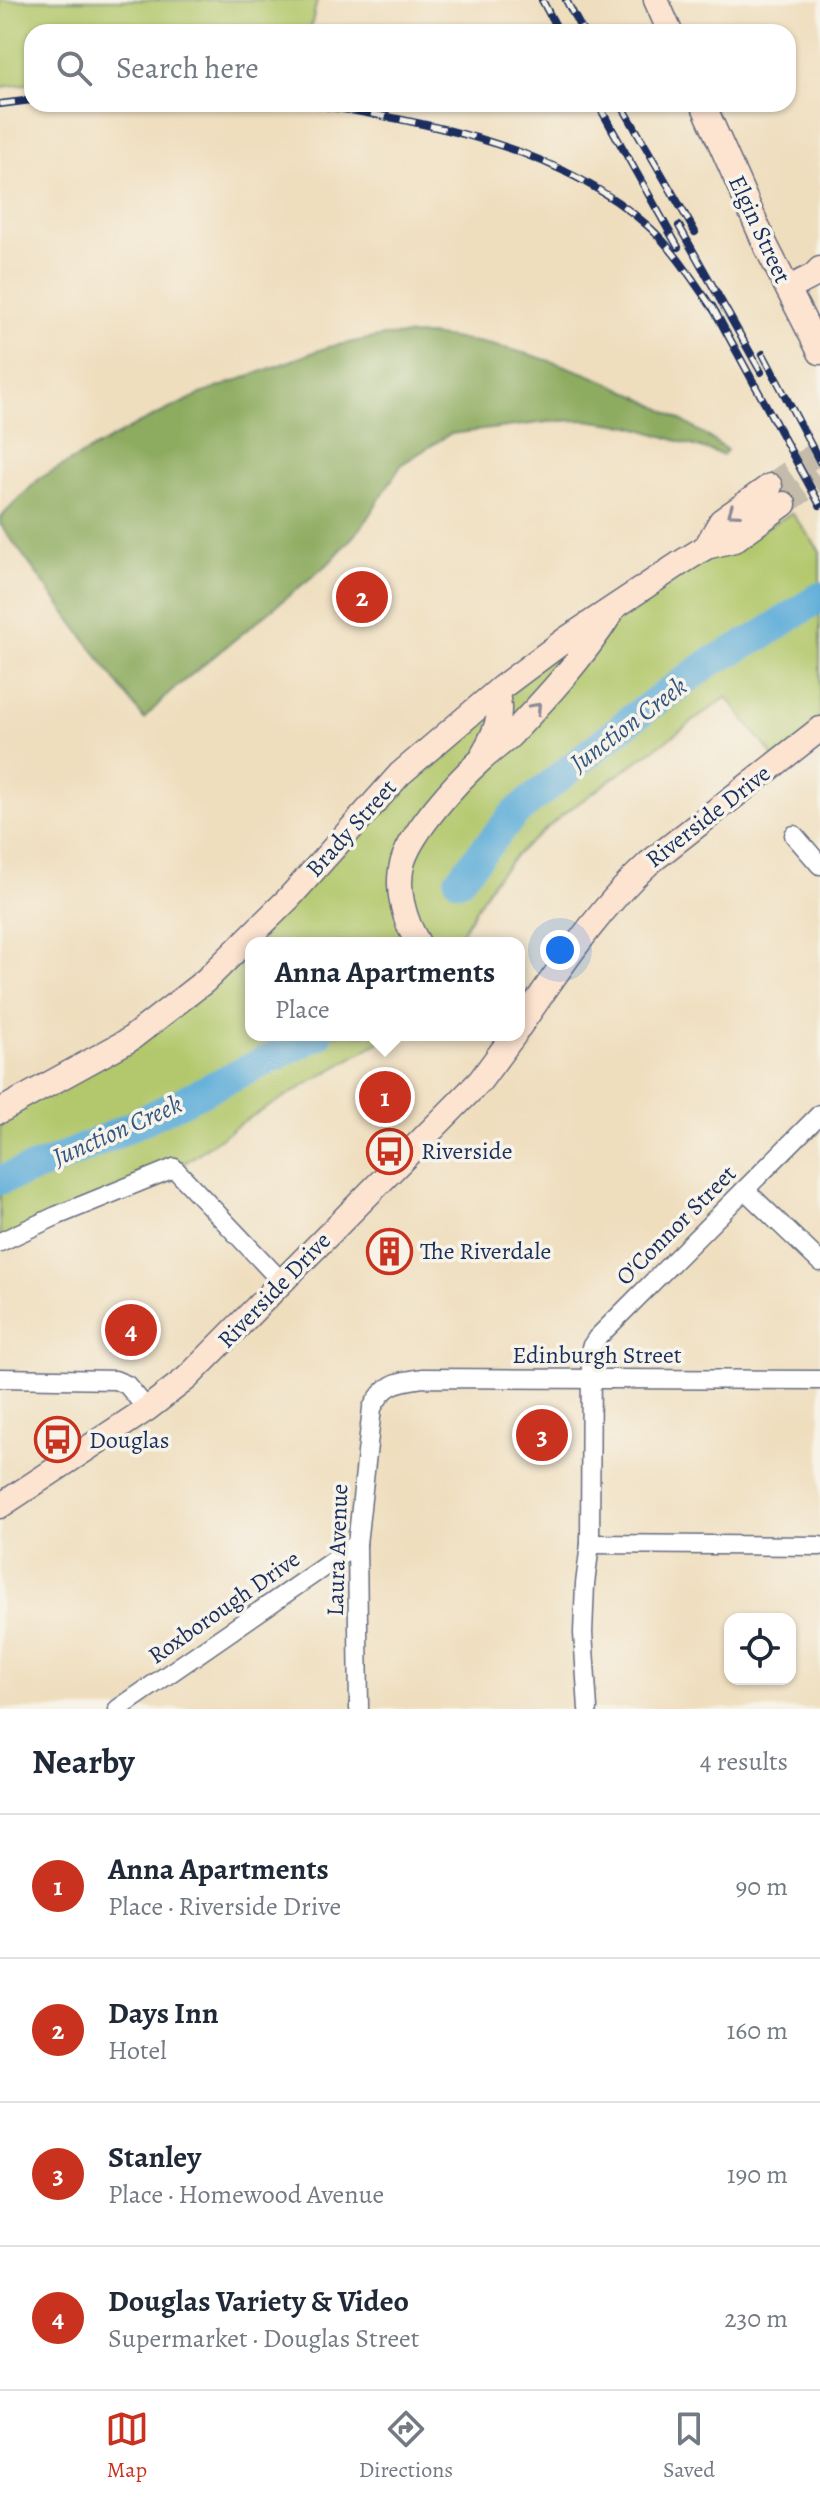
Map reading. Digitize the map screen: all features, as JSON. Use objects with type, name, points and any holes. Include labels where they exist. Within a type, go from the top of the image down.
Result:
[{"type":"main road","points":[[656,0],[666,24]]},
{"type":"main road","name":"Elgin Street","points":[[707,112],[820,352]]},
{"type":"main road","points":[[788,289],[820,269]]},
{"type":"main road","name":"Brady Street","points":[[250,937],[288,899],[400,774],[496,693],[565,640],[706,547],[734,540],[777,495]]},
{"type":"main road","points":[[415,937],[402,906],[402,864],[419,829],[479,761],[507,739],[548,696],[591,646],[614,607]]},
{"type":"main road","points":[[479,761],[495,734],[499,717],[496,693]]},
{"type":"main road","name":"Riverside Drive","points":[[525,1018],[606,906],[626,884],[820,729]]},
{"type":"main road","name":"Brady Street","points":[[0,1111],[129,1040],[158,1020],[205,981],[245,941]]},
{"type":"main road","name":"Riverside Drive","points":[[0,1506],[147,1409],[187,1378],[480,1081],[509,1041]]},
{"type":"street","points":[[794,835],[820,865]]},
{"type":"street","name":"O'Connor Street","points":[[588,1709],[583,1633],[590,1544],[590,1357],[597,1338],[820,1114]]},
{"type":"street","points":[[0,1242],[174,1168],[281,1281]]},
{"type":"street","points":[[745,1190],[820,1262]]},
{"type":"street","points":[[0,1378],[115,1380],[127,1385],[147,1409]]},
{"type":"street","name":"Edinburgh Street","points":[[378,1395],[389,1385],[423,1378],[820,1380]]},
{"type":"street","name":"Laura Avenue","points":[[359,1709],[357,1544],[368,1426],[378,1395]]},
{"type":"street","name":"Roxborough Drive","points":[[118,1709],[357,1544]]},
{"type":"street","points":[[590,1544],[820,1546]]},
{"type":"green space","points":[[0,0],[317,0],[312,24],[24,24],[24,84],[0,87]]},
{"type":"green space","points":[[427,335],[507,349],[584,373],[658,407],[727,450],[723,455],[631,426],[585,420],[450,434],[402,464],[361,528],[329,563],[170,692],[144,719],[0,524],[0,518],[40,478],[138,424],[201,394],[328,347],[384,336]]},
{"type":"green space","points":[[792,513],[820,551],[820,726],[777,761],[727,697],[562,815],[519,852],[493,881],[459,937],[245,937],[245,1041],[381,1041],[244,1121],[176,1169],[0,1243],[0,1109],[128,1039],[320,859],[563,639]]},
{"type":"waterway","name":"Junction Creek","points":[[459,880],[514,814],[634,717],[711,662],[761,636],[820,597]]},
{"type":"waterway","name":"Junction Creek","points":[[0,1180],[50,1163],[109,1137],[306,1041]]},
{"type":"tunnel","points":[[770,486],[820,451]]},
{"type":"tunnel","points":[[784,504],[820,478]]},
{"type":"railway","points":[[542,0],[555,24]]},
{"type":"railway","points":[[566,0],[579,24]]},
{"type":"railway","points":[[0,104],[24,101]]},
{"type":"railway","points":[[359,112],[445,129],[489,142],[574,176],[612,199],[658,235],[716,313]]},
{"type":"railway","points":[[602,112],[678,247]]},
{"type":"railway","points":[[626,112],[695,232]]},
{"type":"railway","points":[[679,226],[761,372]]},
{"type":"railway","points":[[712,306],[820,505]]},
{"type":"railway","points":[[763,354],[820,462]]},
{"type":"place","name":"Days Inn","points":[[362,597]]},
{"type":"place","name":"Anna Apartments","points":[[385,1097]]},
{"type":"place","name":"Riverside","points":[[390,1151]]},
{"type":"place","name":"The Riverdale","points":[[389,1251]]},
{"type":"place","name":"Douglas Variety & Video","points":[[131,1330]]},
{"type":"place","name":"Stanley","points":[[542,1435]]},
{"type":"place","name":"Douglas","points":[[58,1440]]}]
